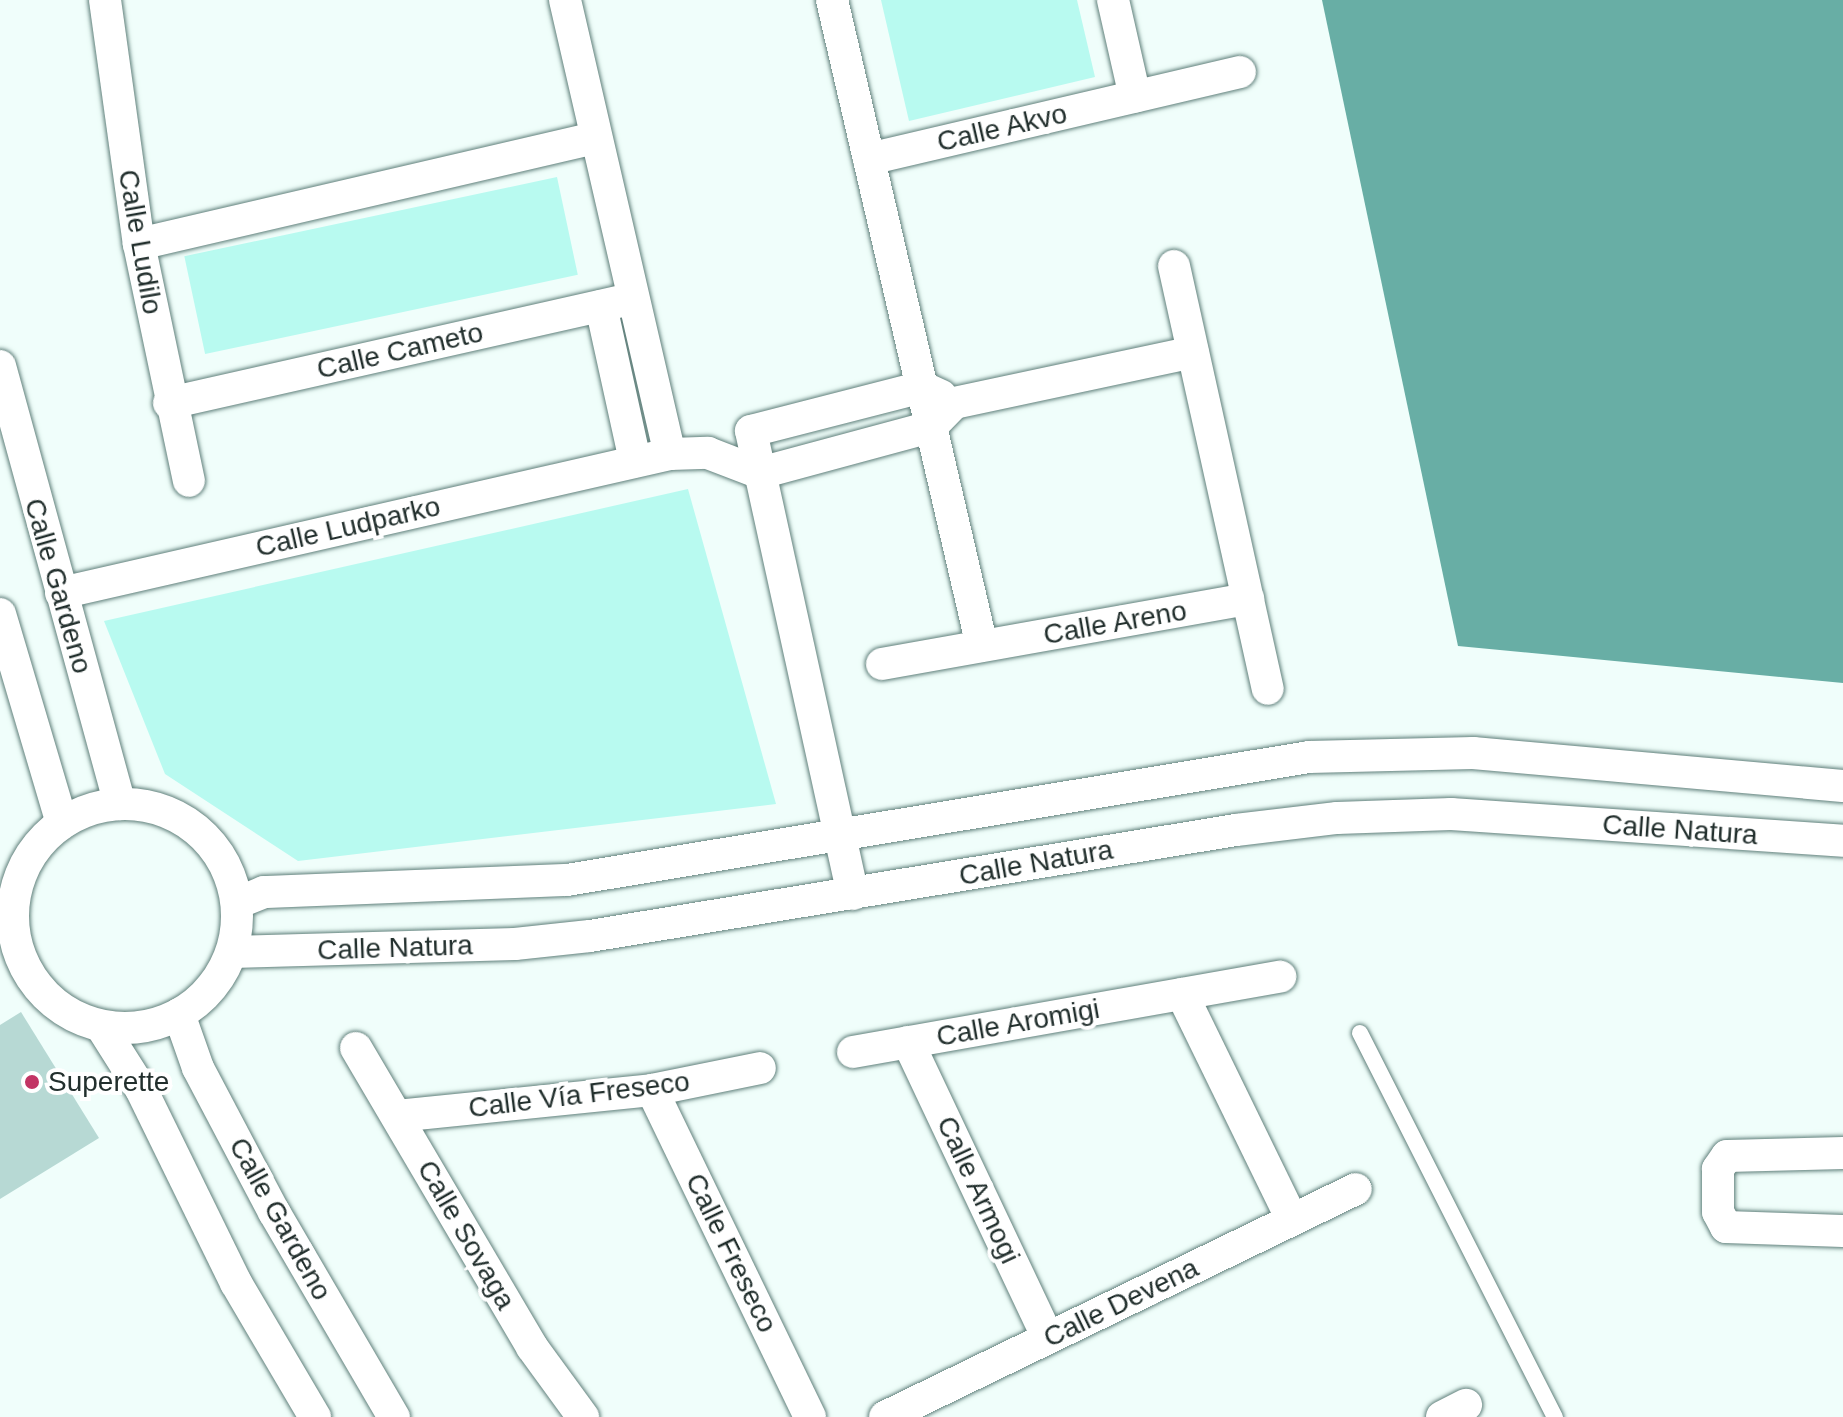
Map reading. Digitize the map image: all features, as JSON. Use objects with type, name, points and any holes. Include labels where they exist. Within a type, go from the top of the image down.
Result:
[{"type":"street","name":"Calle Ludilo","points":[[105,0],[139,244],[169,403],[189,481]]},
{"type":"street","points":[[565,0],[596,138],[635,461]]},
{"type":"street","points":[[832,0],[982,646]]},
{"type":"street","points":[[1113,0],[1135,97]]},
{"type":"street","name":"Calle Akvo","points":[[869,159],[1240,72]]},
{"type":"street","points":[[139,244],[596,138]]},
{"type":"street","points":[[1174,266],[1268,689]]},
{"type":"street","points":[[616,302],[670,454]]},
{"type":"street","name":"Calle Cameto","points":[[169,403],[616,302]]},
{"type":"street","points":[[746,468],[931,427],[954,403],[1193,352]]},
{"type":"street","name":"Calle Gardeno","points":[[0,366],[120,804]]},
{"type":"street","points":[[853,894],[746,468],[751,431],[922,387],[954,403]]},
{"type":"street","name":"Calle Ludparko","points":[[61,593],[670,454],[708,453],[746,468]]},
{"type":"street","name":"Calle Areno","points":[[882,664],[1248,599]]},
{"type":"street","points":[[0,614],[62,823]]},
{"type":"street","name":"Calle Natura","points":[[237,903],[264,892],[567,880],[1324,756],[1473,753],[1843,786]]},
{"type":"street","points":[[120,804],[162,810],[198,830],[225,863],[237,903],[232,952],[212,988],[179,1014],[141,1027],[101,1026],[48,998],[12,965],[10,876],[62,823],[120,804]]},
{"type":"street","name":"Calle Natura","points":[[232,952],[515,944],[853,894],[1236,830],[1351,817],[1451,814],[1843,841]]},
{"type":"street","name":"Calle Aromigi","points":[[853,1052],[1280,977]]},
{"type":"street","points":[[1182,994],[1292,1220]]},
{"type":"street","name":"Calle Gardeno","points":[[179,1014],[198,1068],[267,1199],[394,1417]]},
{"type":"street","points":[[101,1026],[141,1089],[236,1283],[315,1417]]},
{"type":"street","name":"Calle Armogi","points":[[908,1042],[1048,1338]]},
{"type":"street","name":"Calle Sovaga","points":[[356,1048],[532,1347],[583,1417]]},
{"type":"street","name":"Calle Vía Freseco","points":[[397,1116],[652,1090],[760,1068]]},
{"type":"street","name":"Calle Freseco","points":[[652,1090],[810,1417]]},
{"type":"street","points":[[1843,1153],[1727,1156],[1718,1169],[1718,1212],[1726,1227],[1843,1231]]},
{"type":"street","name":"Calle Devena","points":[[885,1417],[1356,1189]]},
{"type":"lane","points":[[1360,1033],[1555,1417]]},
{"type":"shaded area","points":[[881,0],[1077,0],[1095,77],[909,121]]},
{"type":"shaded area","points":[[1322,0],[1843,0],[1843,683],[1458,646]]},
{"type":"shaded area","points":[[557,177],[578,275],[205,354],[184,256]]},
{"type":"shaded area","points":[[688,489],[776,804],[298,861],[165,774],[104,621]]},
{"type":"building","name":"Superette","points":[[21,1012],[99,1138],[0,1199],[0,1025]]},
{"type":"place","name":"Superette","points":[[32,1082]]}]
